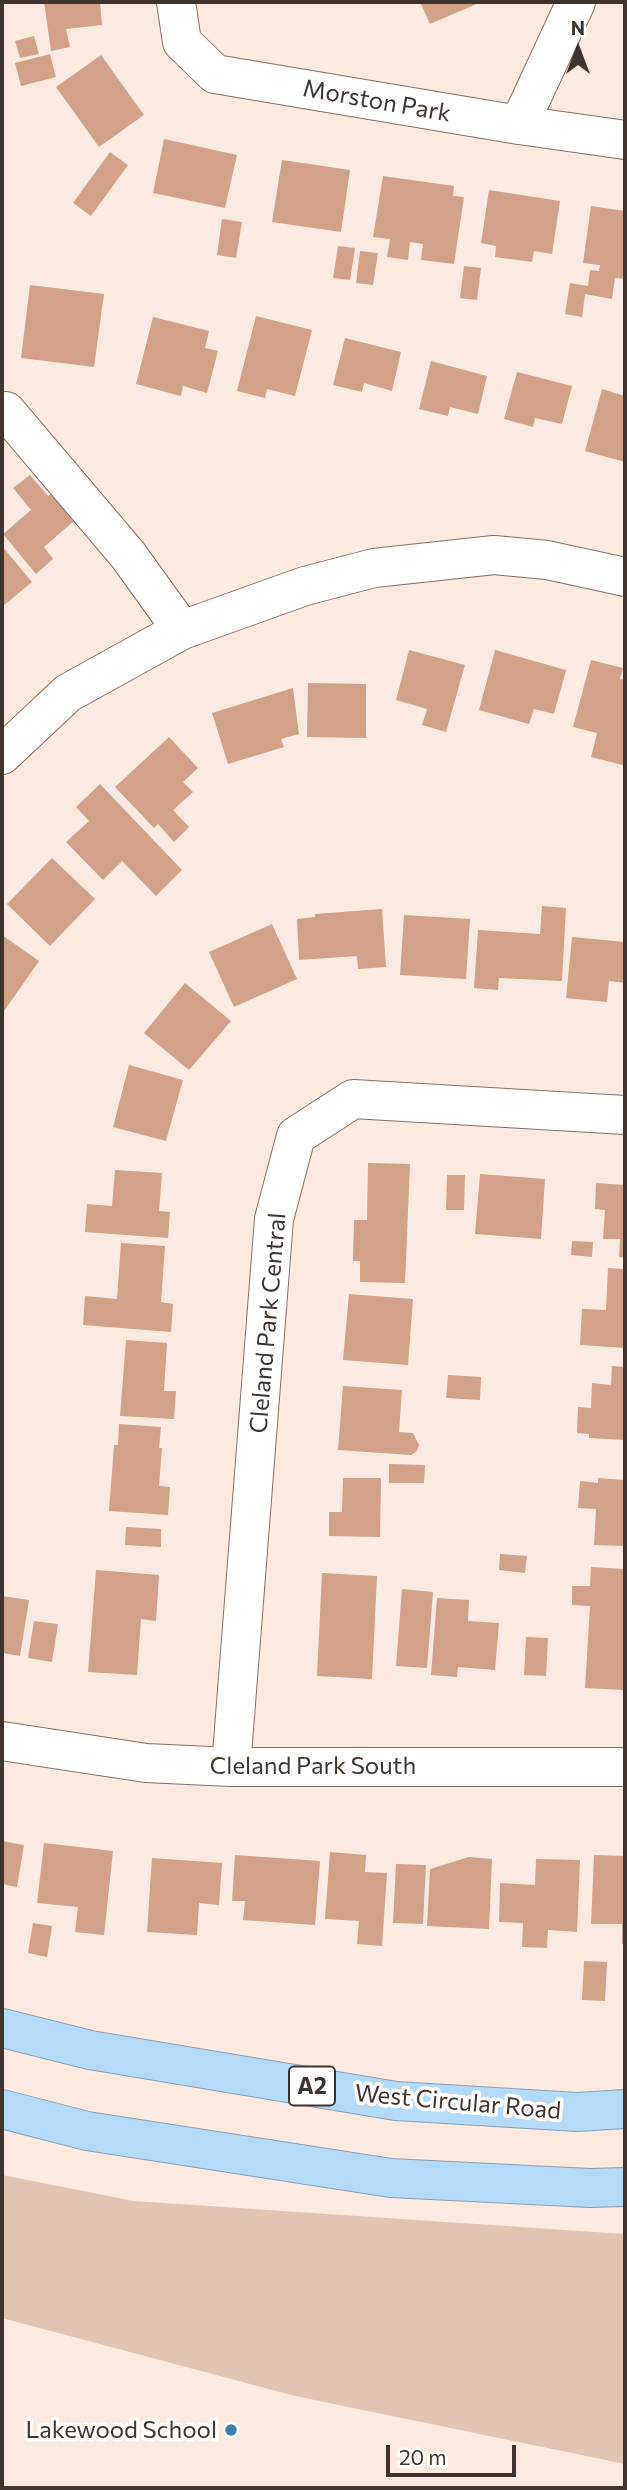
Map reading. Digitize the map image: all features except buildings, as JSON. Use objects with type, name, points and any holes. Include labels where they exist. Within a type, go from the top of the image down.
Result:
[{"type":"highway","name":"West Circular Road","points":[[2,2028],[90,2050],[396,2101],[577,2112],[625,2109]]},
{"type":"highway","points":[[2,2109],[87,2131],[391,2178],[590,2188],[625,2187]]},
{"type":"street","name":"Morston Park","points":[[176,2],[182,42],[215,74],[625,141]]},
{"type":"street","points":[[519,125],[576,2]]},
{"type":"street","points":[[2,413],[6,411],[103,524],[182,630]]},
{"type":"street","points":[[2,755],[68,693],[182,630],[305,586],[374,568],[494,555],[547,560],[625,577]]},
{"type":"street","name":"Cleland Park Central","points":[[231,1767],[274,1219],[296,1136],[353,1099],[625,1115]]},
{"type":"street","name":"Cleland Park South","points":[[2,1741],[146,1763],[231,1767],[625,1767]]},
{"type":"shaded area","points":[[2,2175],[134,2201],[625,2234],[625,2464],[295,2396],[2,2318]]},
{"type":"place","name":"Lakewood School","points":[[231,2430]]}]
